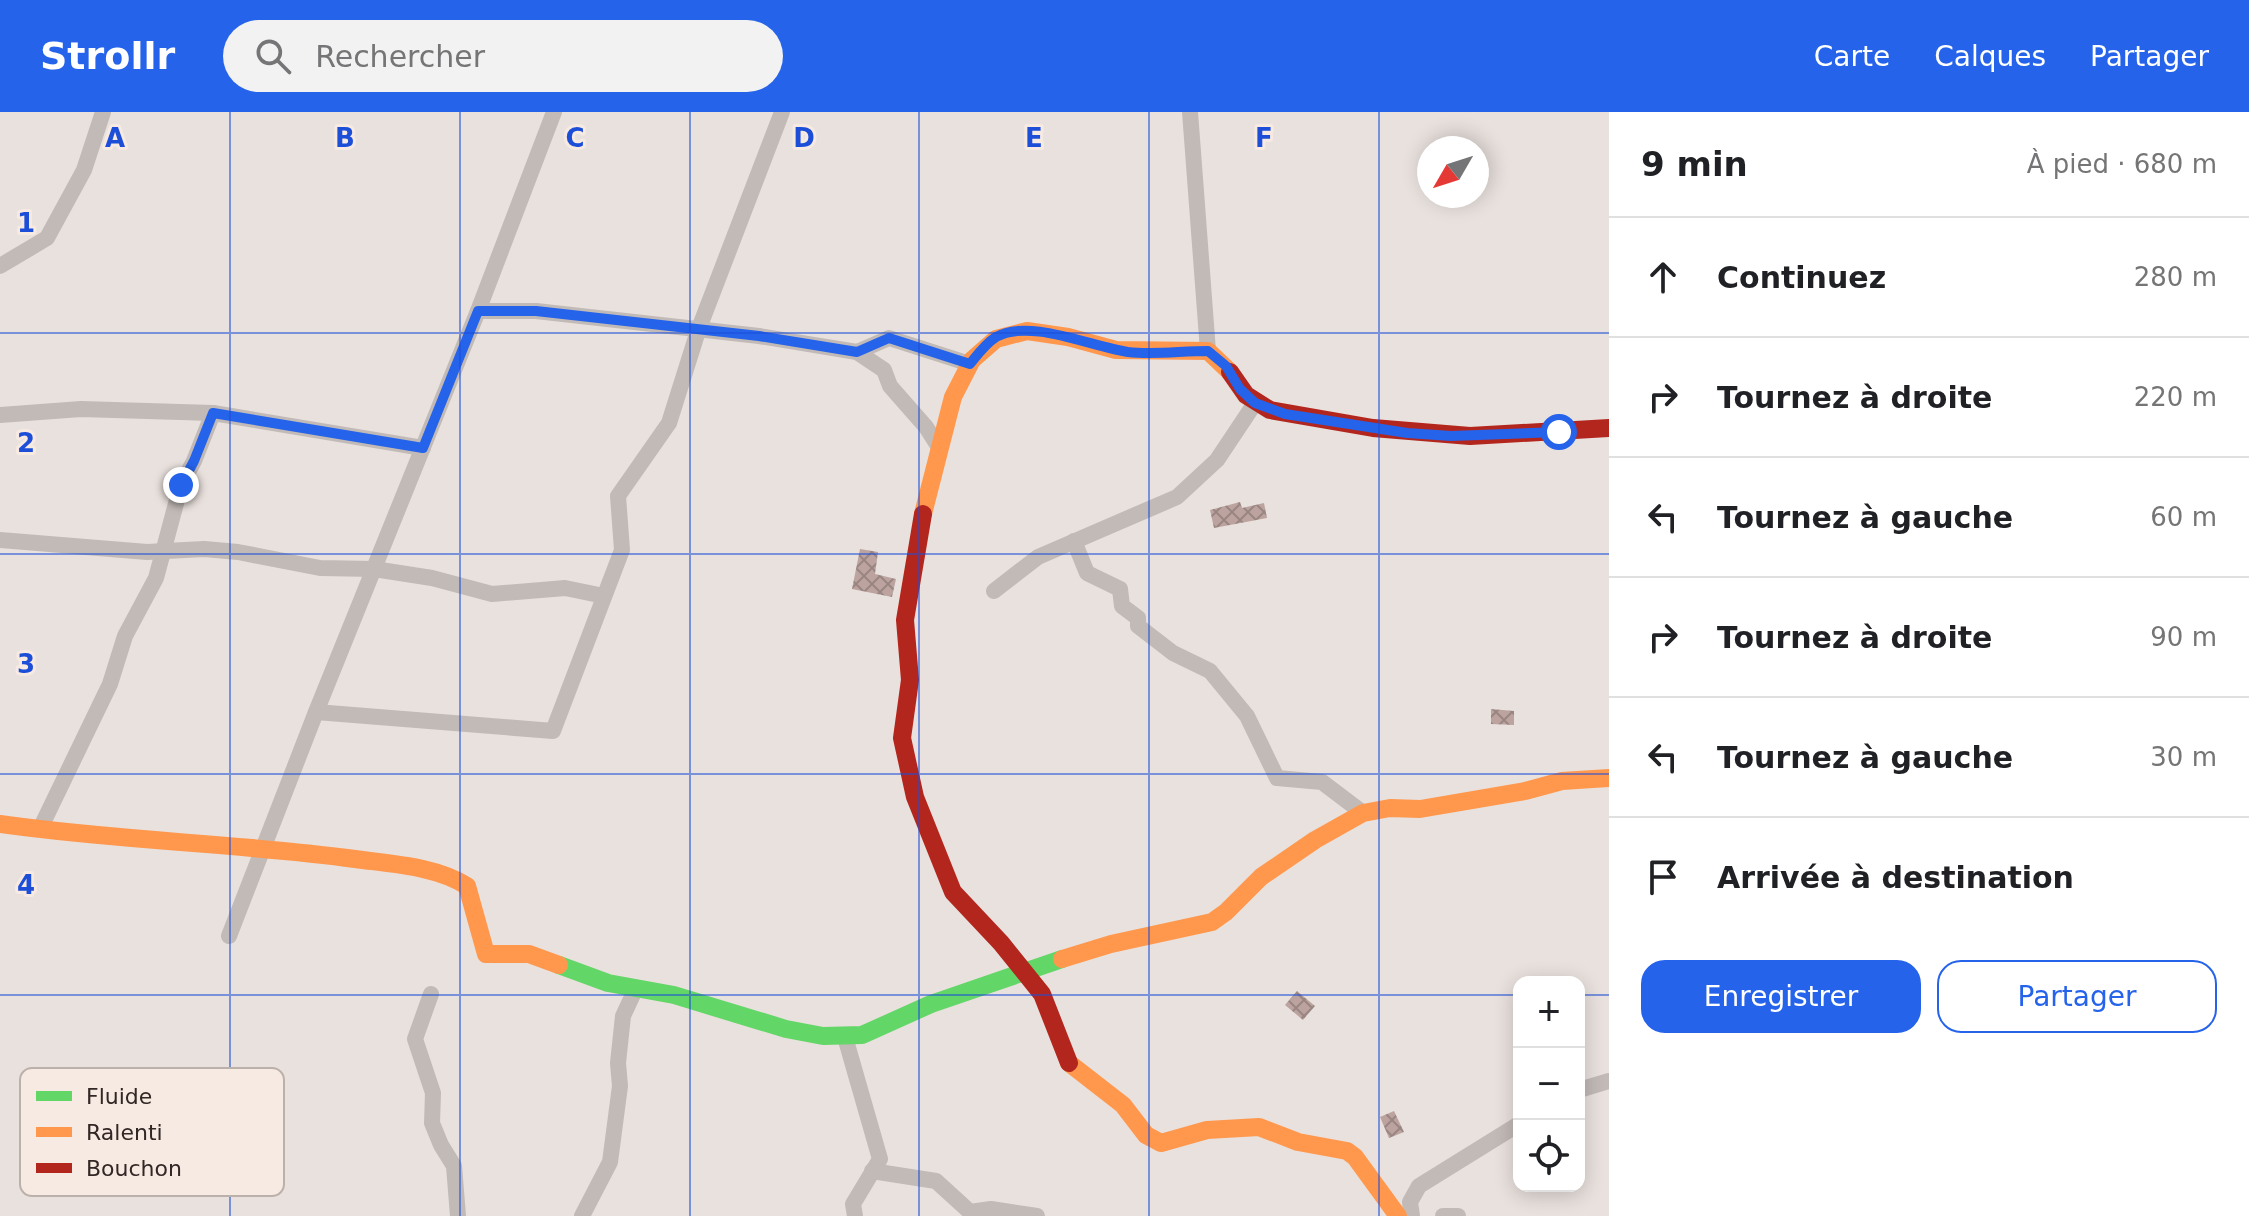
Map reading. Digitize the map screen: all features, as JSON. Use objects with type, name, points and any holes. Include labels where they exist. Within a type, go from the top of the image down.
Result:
[{"type":"street","points":[[0,266],[47,238],[84,170],[103,112]]},
{"type":"street","points":[[229,936],[554,112]]},
{"type":"street","points":[[316,712],[553,731],[622,550],[618,496],[669,423],[698,331],[782,112]]},
{"type":"street","points":[[1190,112],[1208,351]]},
{"type":"street","points":[[478,311],[536,311],[759,336],[857,352],[884,370],[890,386],[926,427],[940,449]]},
{"type":"street","points":[[1398,1216],[1355,1157],[1347,1151],[1298,1142],[1259,1127],[1207,1130],[1161,1143],[1146,1135],[1123,1105],[1069,1063],[1049,1007],[1001,943],[953,892],[915,797],[902,738],[910,680],[905,620],[918,533],[953,397],[970,364],[985,345],[1009,332],[1066,337],[1102,348],[1132,352],[1208,351],[1226,366],[1240,389],[1255,403],[1285,414],[1407,433],[1451,436],[1609,428]]},
{"type":"street","points":[[857,352],[889,338],[970,364]]},
{"type":"street","points":[[994,591],[1038,557],[1177,497],[1217,460],[1255,403]]},
{"type":"street","points":[[0,415],[81,409],[213,413],[423,448]]},
{"type":"street","points":[[40,829],[110,684],[125,636],[156,578],[181,485],[213,413]]},
{"type":"street","points":[[0,540],[162,551],[204,549],[238,552],[320,568],[374,569],[432,578],[492,594],[565,588],[604,596]]},
{"type":"street","points":[[1074,541],[1087,573],[1120,589],[1122,606],[1138,618],[1138,626],[1173,653],[1210,671],[1247,716],[1277,778],[1322,782],[1363,813]]},
{"type":"street","points":[[0,824],[77,835],[313,853],[394,864],[453,877],[467,886],[486,954],[529,954],[608,983],[687,998],[786,1029],[845,1037],[862,1035],[931,1004],[1022,971],[1111,944],[1212,922],[1261,877],[1315,840],[1363,813],[1390,808],[1420,809],[1525,791],[1562,781],[1609,778]]},
{"type":"street","points":[[582,1216],[610,1162],[620,1086],[618,1063],[623,1016],[636,988]]},
{"type":"street","points":[[431,994],[415,1039],[433,1093],[432,1123],[454,1166],[458,1216]]},
{"type":"street","points":[[845,1037],[880,1159],[853,1204],[855,1216]]},
{"type":"street","points":[[1585,1088],[1609,1081]]},
{"type":"street","points":[[1412,1216],[1410,1202],[1419,1186],[1513,1128]]},
{"type":"street","points":[[872,1171],[936,1181],[970,1212],[991,1209],[1037,1216]]},
{"type":"street","points":[[1443,1216],[1458,1216]]},
{"type":"building","points":[[1240,502],[1242,508],[1264,503],[1267,518],[1214,528],[1210,510]]},
{"type":"building","points":[[860,549],[878,552],[875,574],[896,579],[892,597],[852,589]]},
{"type":"building","points":[[1491,709],[1514,711],[1514,725],[1491,724]]},
{"type":"building","points":[[1297,991],[1315,1006],[1303,1020],[1285,1005]]},
{"type":"building","points":[[1394,1111],[1404,1132],[1389,1138],[1380,1117]]},
{"type":"traffic: fast","points":[[559,965],[608,983],[674,995],[786,1029],[823,1036],[862,1035],[931,1004],[1062,959]]},
{"type":"traffic: slow","points":[[923,514],[953,397],[972,360],[996,339],[1027,331],[1068,337],[1116,350],[1208,351],[1230,372]]},
{"type":"traffic: slow","points":[[1062,959],[1111,944],[1212,922],[1261,877],[1315,840],[1363,813],[1390,808],[1420,809],[1525,791],[1562,781],[1609,778]]},
{"type":"traffic: slow","points":[[0,824],[311,854],[427,870],[467,886],[486,954],[529,954],[559,965]]},
{"type":"traffic: slow","points":[[1069,1063],[1123,1105],[1146,1135],[1161,1143],[1207,1130],[1259,1127],[1298,1142],[1347,1151],[1355,1157],[1398,1216]]},
{"type":"traffic: jam","points":[[1230,372],[1246,395],[1270,410],[1373,428],[1470,436],[1609,428]]},
{"type":"traffic: jam","points":[[923,514],[905,620],[910,680],[902,738],[915,797],[953,892],[1001,943],[1042,994],[1069,1063]]},
{"type":"route","points":[[181,485],[213,413],[423,448],[478,311],[536,311],[759,336],[857,352],[889,338],[970,364],[985,345],[1009,332],[1066,337],[1102,348],[1132,352],[1208,351],[1226,366],[1240,389],[1255,403],[1285,414],[1407,433],[1451,436],[1559,432]]}]
